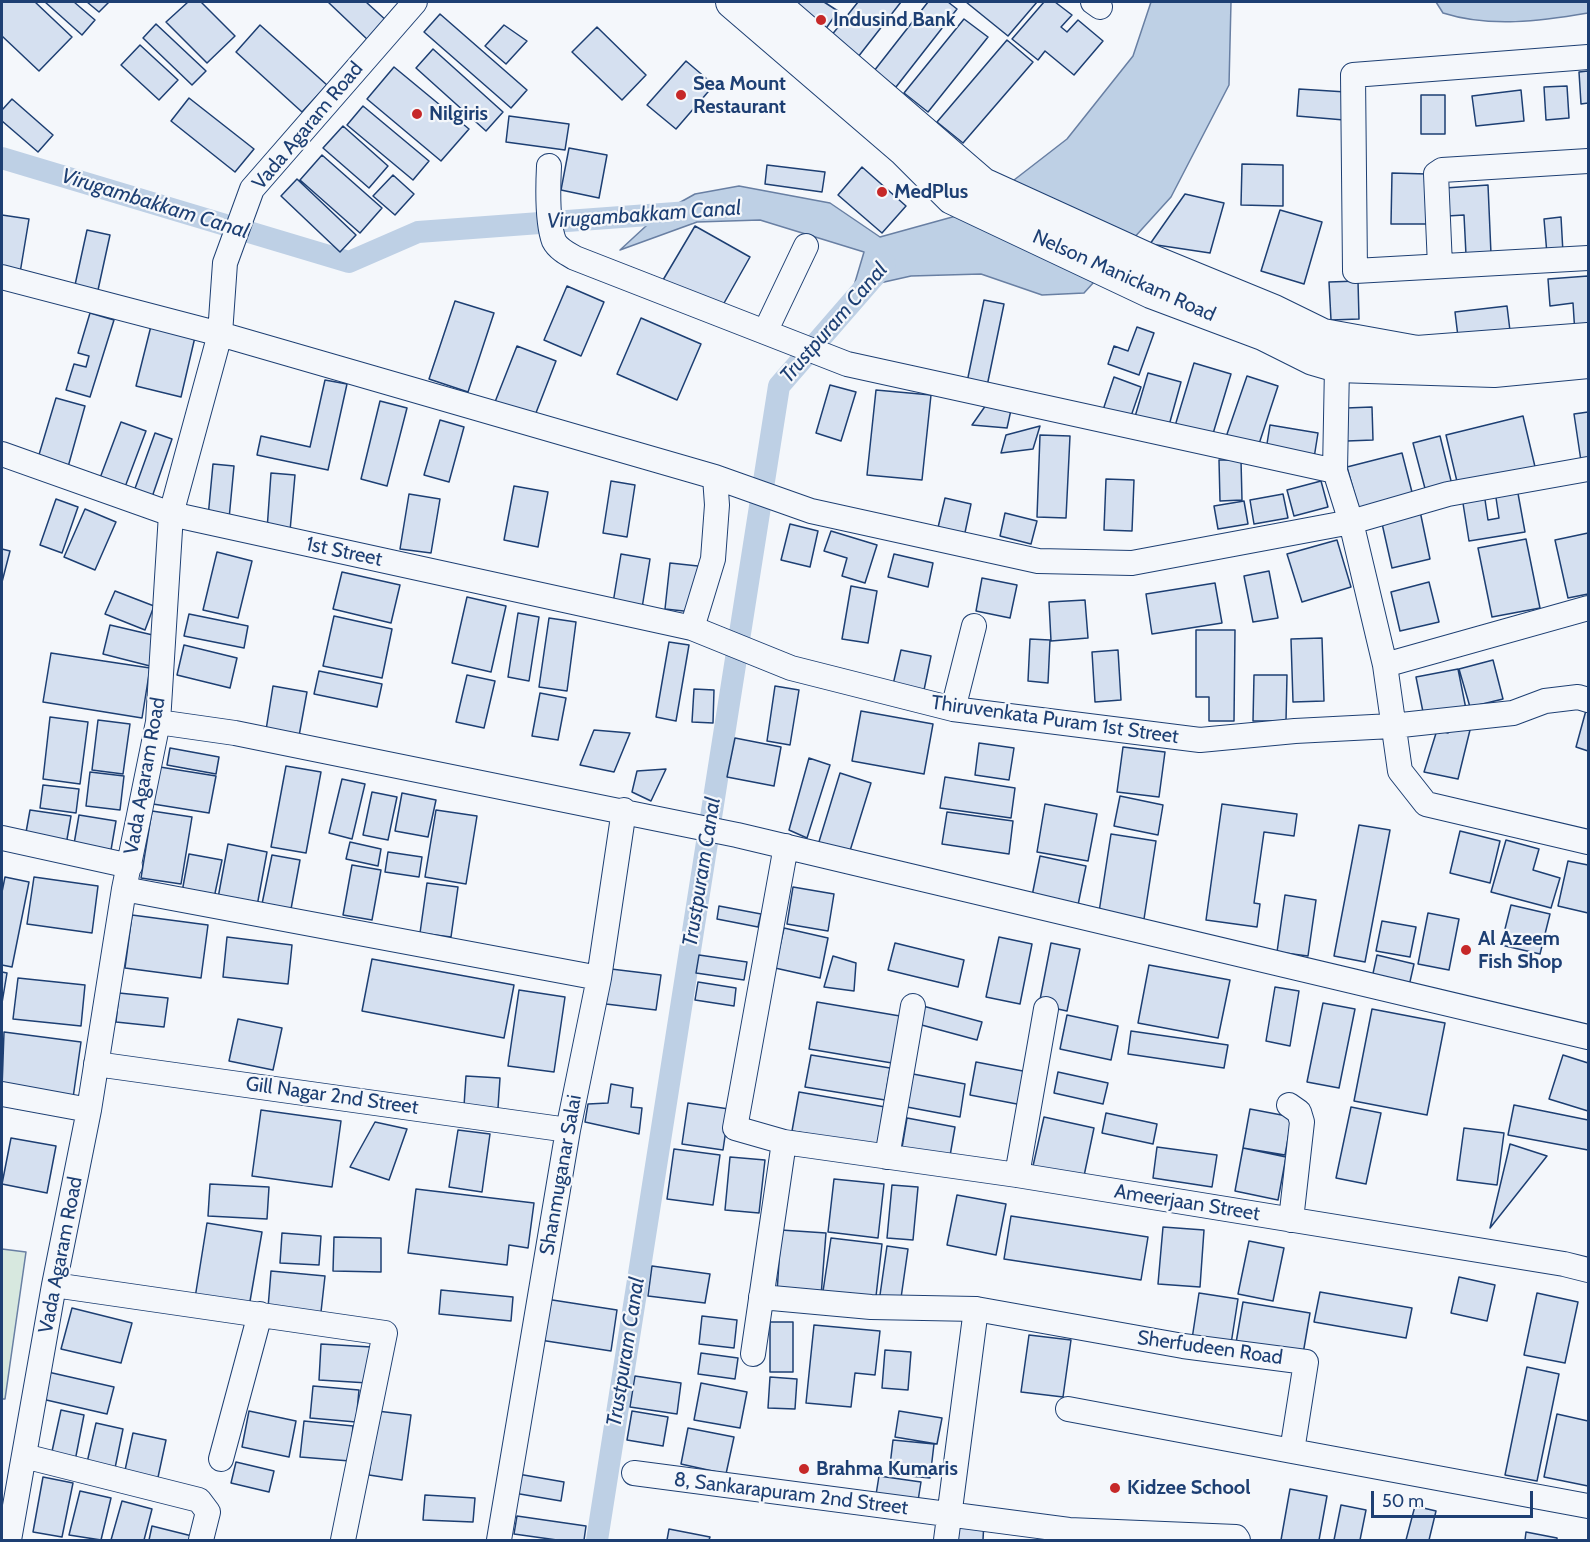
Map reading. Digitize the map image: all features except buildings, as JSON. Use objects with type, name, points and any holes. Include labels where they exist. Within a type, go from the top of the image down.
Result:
[{"type":"main road","name":"Nelson Manickam Road","points":[[732,2],[903,149],[952,198],[1152,277],[1340,340],[1417,352],[1588,339]]},
{"type":"main road","name":"Nelson Manickam Road","points":[[772,2],[983,184],[1152,277],[1313,359],[1336,366],[1494,371],[1588,362]]},
{"type":"street","name":"Vada Agaram Road","points":[[16,1539],[24,1456],[54,1285],[89,1110],[127,878],[158,722],[171,514],[220,334],[225,263],[252,189],[415,2]]},
{"type":"street","points":[[1588,57],[1353,75],[1354,272],[1588,258]]},
{"type":"street","points":[[1440,266],[1436,174],[1442,170],[1588,161]]},
{"type":"street","points":[[549,166],[554,241],[560,249],[575,258],[847,364],[1335,471]]},
{"type":"street","points":[[765,332],[806,246]]},
{"type":"street","points":[[2,278],[220,334],[715,477],[811,511],[1038,561],[1132,563],[1351,522],[1448,494],[1588,469]]},
{"type":"street","points":[[1336,366],[1335,471],[1351,522],[1385,664],[1400,771],[1426,804],[1588,842]]},
{"type":"street","name":"1st Street","points":[[2,454],[171,514],[692,628]]},
{"type":"street","points":[[692,628],[713,559],[717,505],[715,477]]},
{"type":"street","points":[[1385,664],[1588,608]]},
{"type":"street","points":[[953,710],[974,626]]},
{"type":"street","name":"Thiruvenkata Puram 1st Street","points":[[692,628],[791,668],[953,710],[1200,740],[1295,731],[1392,726],[1513,713],[1545,701],[1578,697],[1588,700]]},
{"type":"street","points":[[158,722],[235,733],[624,810],[786,846],[1588,1037]]},
{"type":"street","name":"Shanmuganar Salai","points":[[499,1540],[568,1130],[599,978],[624,810]]},
{"type":"street","points":[[2,838],[127,878],[599,978]]},
{"type":"street","name":"Ameerjaan Street","points":[[786,846],[735,1128],[784,1143],[1017,1175],[1564,1264],[1588,1270]]},
{"type":"street","points":[[887,1157],[914,1006]]},
{"type":"street","points":[[1017,1175],[1046,1009]]},
{"type":"street","name":"Gill Nagar 2nd Street","points":[[96,1064],[568,1130]]},
{"type":"street","points":[[2,1094],[89,1110]]},
{"type":"street","points":[[1289,1105],[1299,1112],[1302,1122],[1291,1220]]},
{"type":"street","points":[[753,1354],[784,1143]]},
{"type":"street","points":[[54,1285],[385,1333],[343,1540]]},
{"type":"street","name":"Sherfudeen Road","points":[[761,1297],[871,1307],[976,1309],[1183,1346],[1306,1362],[1292,1451]]},
{"type":"street","points":[[946,1540],[976,1309]]},
{"type":"street","points":[[221,1459],[260,1314]]},
{"type":"street","points":[[1068,1409],[1588,1506]]},
{"type":"street","points":[[24,1456],[199,1500],[208,1512],[201,1540]]},
{"type":"street","name":"8, Sankarapuram 2nd Street","points":[[634,1473],[1070,1530],[1236,1537],[1238,1540]]},
{"type":"shaded area","points":[[2,1249],[26,1252],[5,1399],[2,1399]]},
{"type":"water","points":[[1151,2],[1231,2],[1229,85],[1171,197],[1084,293],[1042,295],[981,274],[911,276],[853,289],[864,252],[760,220],[697,222],[620,250],[659,214],[695,194],[739,186],[830,203],[880,237],[974,211],[1067,139],[1133,56]]},
{"type":"water","points":[[1436,2],[1588,2],[1588,13],[1516,22],[1497,22],[1461,18],[1443,13]]},
{"type":"waterway","name":"Virugambakkam Canal","points":[[2,158],[349,262],[418,232],[689,212]]},
{"type":"waterway","name":"Trustpuram Canal","points":[[597,1540],[779,386],[885,264]]},
{"type":"place","name":"Indusind Bank","points":[[821,20]]},
{"type":"place","name":"Sea Mount Restaurant","points":[[681,95]]},
{"type":"place","name":"Nilgiris","points":[[417,114]]},
{"type":"place","name":"MedPlus","points":[[882,192]]},
{"type":"place","name":"Al Azeem Fish Shop","points":[[1466,950]]},
{"type":"place","name":"Brahma Kumaris","points":[[804,1469]]},
{"type":"place","name":"Kidzee School","points":[[1115,1488]]}]
